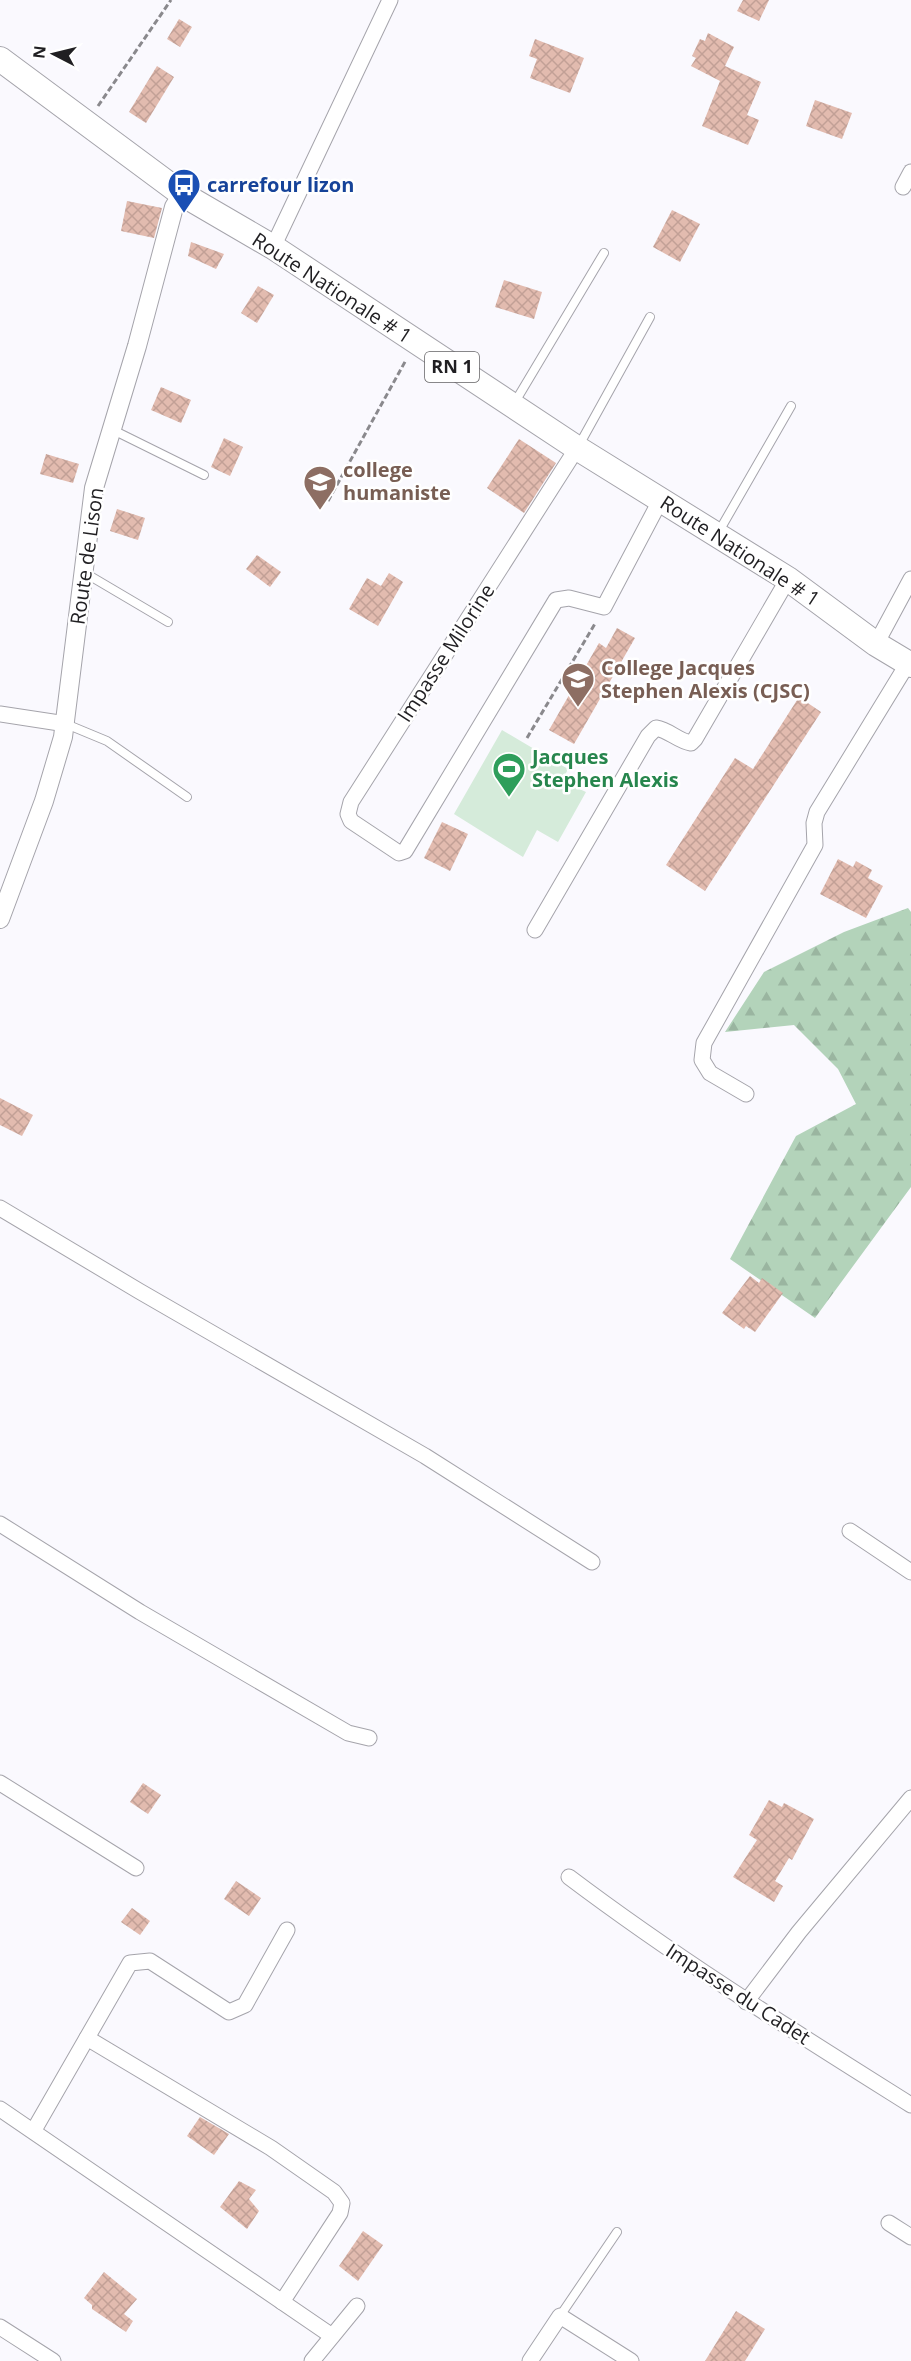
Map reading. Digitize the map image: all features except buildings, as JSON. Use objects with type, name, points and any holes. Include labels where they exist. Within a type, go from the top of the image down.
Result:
[{"type":"main road","name":"Route Nationale # 1","points":[[0,59],[85,125],[182,194],[273,247],[578,448],[788,579],[876,644],[909,664]]},
{"type":"street","points":[[273,247],[390,0]]},
{"type":"street","points":[[903,187],[911,172]]},
{"type":"street","name":"Route de Lison","points":[[0,919],[44,801],[66,724],[94,488],[174,207],[182,194]]},
{"type":"street","name":"Impasse Milorine","points":[[578,448],[351,802],[348,814],[351,821],[399,853],[405,850],[556,600],[569,598],[604,607]]},
{"type":"street","points":[[604,607],[661,499]]},
{"type":"street","points":[[535,930],[648,736],[656,728],[663,729],[686,742],[691,743],[696,739],[788,579]]},
{"type":"street","points":[[876,644],[911,579]]},
{"type":"street","points":[[746,1094],[710,1073],[702,1060],[704,1043],[815,845],[814,823],[817,812],[909,664]]},
{"type":"street","points":[[0,714],[66,724]]},
{"type":"street","points":[[0,1208],[425,1456],[592,1562]]},
{"type":"street","points":[[0,1524],[140,1612],[348,1732],[369,1738]]},
{"type":"street","points":[[850,1532],[911,1572]]},
{"type":"street","points":[[0,1783],[136,1868]]},
{"type":"street","points":[[746,2002],[814,1914],[911,1798]]},
{"type":"street","name":"Impasse du Cadet","points":[[569,1877],[623,1918],[746,2002],[911,2105]]},
{"type":"street","points":[[34,2130],[130,1963],[150,1960],[229,2012],[245,2005],[287,1930]]},
{"type":"street","points":[[87,2038],[271,2148],[334,2192],[342,2203],[340,2213],[282,2302]]},
{"type":"street","points":[[0,2109],[34,2130],[332,2336]]},
{"type":"street","points":[[889,2223],[911,2237]]},
{"type":"street","points":[[312,2361],[357,2306]]},
{"type":"street","points":[[530,2361],[560,2316],[631,2361]]},
{"type":"street","points":[[0,2327],[54,2361]]},
{"type":"lane","points":[[513,406],[604,253]]},
{"type":"lane","points":[[578,448],[650,318]]},
{"type":"lane","points":[[717,535],[791,406]]},
{"type":"lane","points":[[111,430],[204,475]]},
{"type":"lane","points":[[83,572],[168,622]]},
{"type":"lane","points":[[66,724],[107,741],[187,796]]},
{"type":"lane","points":[[560,2316],[617,2232]]},
{"type":"path","points":[[85,125],[171,0]]},
{"type":"path","points":[[328,501],[416,342]]},
{"type":"path","points":[[527,738],[604,607]]},
{"type":"green space","name":"Jacques Stephen Alexis","points":[[502,730],[568,769],[562,781],[586,792],[558,842],[537,830],[523,857],[454,814]]},
{"type":"green space","points":[[908,908],[911,912],[911,1187],[815,1318],[730,1259],[796,1136],[856,1104],[838,1069],[794,1025],[725,1032],[764,972],[844,932]]},
{"type":"place","name":"carrefour lizon","points":[[184,214]]},
{"type":"place","name":"college humaniste","points":[[320,511]]},
{"type":"place","name":"College Jacques Stephen Alexis (CJSC)","points":[[578,708]]},
{"type":"place","name":"Jacques Stephen Alexis","points":[[509,798]]}]
